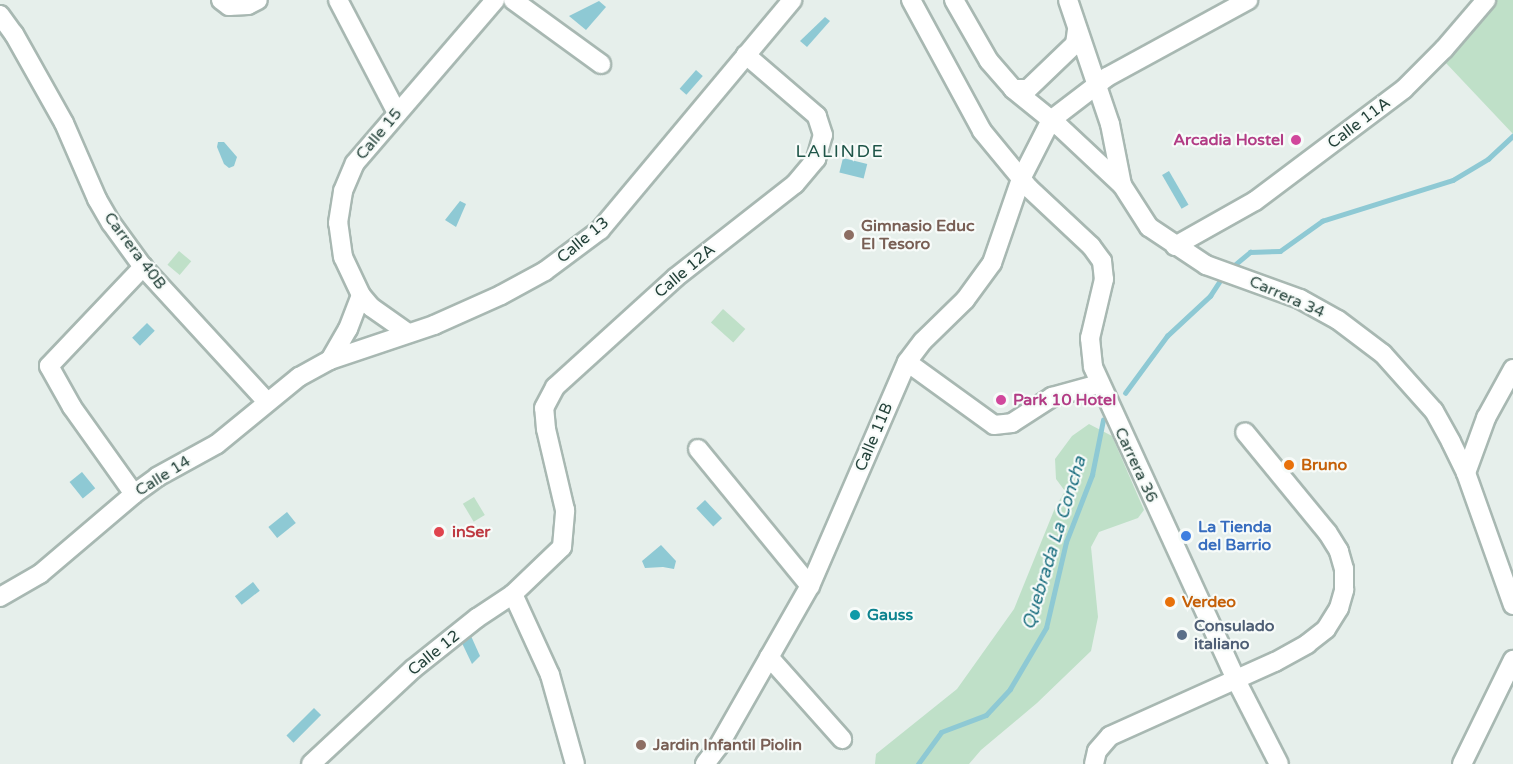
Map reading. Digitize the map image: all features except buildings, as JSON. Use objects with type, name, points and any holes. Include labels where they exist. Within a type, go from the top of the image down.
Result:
[{"type":"street","points":[[221,0],[229,6],[248,5],[258,0]]},
{"type":"street","name":"Calle 15","points":[[408,333],[382,317],[361,295],[343,257],[338,223],[343,191],[354,163],[495,0]]},
{"type":"street","points":[[513,0],[601,64]]},
{"type":"street","name":"Calle 13","points":[[330,360],[434,325],[510,290],[545,271],[600,230],[792,0]]},
{"type":"street","name":"Carrera 36","points":[[910,0],[981,130],[1021,179],[1091,246],[1102,261],[1103,288],[1095,310],[1090,338],[1092,367],[1236,680],[1279,764]]},
{"type":"street","points":[[954,0],[990,61],[1012,89],[1051,120],[1122,185]]},
{"type":"street","name":"Carrera 34","points":[[1068,0],[1110,124],[1122,185],[1149,227],[1175,246],[1211,267],[1235,274],[1338,320],[1383,354],[1434,411],[1451,442],[1466,473],[1513,605]]},
{"type":"street","name":"Calle 11B","points":[[705,764],[810,586],[907,362],[923,341],[965,300],[992,263],[1021,179],[1051,120],[1097,84],[1248,0]]},
{"type":"street","name":"Calle 11A","points":[[1175,246],[1213,227],[1255,201],[1404,89],[1451,41],[1486,0]]},
{"type":"street","points":[[340,1],[397,113]]},
{"type":"street","name":"Carrera 40B","points":[[0,15],[14,34],[64,123],[97,199],[143,267],[267,402]]},
{"type":"street","points":[[1012,89],[1028,89],[1076,44],[1077,30]]},
{"type":"street","name":"Calle 12A","points":[[562,547],[565,510],[546,429],[544,408],[555,387],[675,278],[795,184],[816,159],[823,135],[817,116],[746,55]]},
{"type":"street","points":[[1211,267],[1205,246],[1213,227]]},
{"type":"street","points":[[134,494],[72,407],[49,366],[143,267]]},
{"type":"street","points":[[330,360],[348,329],[361,295]]},
{"type":"street","name":"Calle 14","points":[[0,597],[40,574],[157,477],[217,444],[299,377],[330,360]]},
{"type":"street","points":[[907,362],[994,425],[1012,423],[1052,398],[1099,384]]},
{"type":"street","points":[[1466,473],[1486,418],[1513,369]]},
{"type":"street","points":[[1451,442],[1468,434],[1486,418]]},
{"type":"street","points":[[1096,757],[1110,736],[1283,658],[1326,629],[1339,608],[1344,590],[1344,569],[1339,551],[1327,532],[1245,432]]},
{"type":"street","points":[[698,449],[810,586]]},
{"type":"street","name":"Calle 12","points":[[311,764],[413,669],[477,618],[513,594],[562,547]]},
{"type":"street","points":[[513,594],[550,675],[575,764]]},
{"type":"street","points":[[769,657],[842,739]]},
{"type":"street","points":[[1462,764],[1513,660]]},
{"type":"green space","points":[[1497,0],[1513,0],[1513,134],[1445,62]]},
{"type":"green space","points":[[179,251],[191,261],[180,275],[167,265]]},
{"type":"green space","points":[[723,309],[745,329],[733,342],[711,322]]},
{"type":"green space","points":[[1089,424],[1112,436],[1144,510],[1138,518],[1099,532],[1091,547],[1098,617],[1091,651],[1037,703],[981,750],[969,764],[875,764],[876,754],[957,689],[1014,609],[1055,508],[1065,491],[1056,479],[1055,459],[1072,436]]},
{"type":"green space","points":[[474,497],[485,515],[474,522],[463,504]]},
{"type":"water","points":[[599,1],[606,7],[586,30],[569,16]]},
{"type":"water","points":[[825,17],[830,21],[807,47],[800,41]]},
{"type":"water","points":[[696,70],[703,76],[686,95],[680,89]]},
{"type":"water","points":[[218,142],[224,142],[237,157],[234,166],[229,168],[224,164],[217,147]]},
{"type":"water","points":[[843,158],[867,164],[864,179],[839,173]]},
{"type":"water","points":[[1169,171],[1188,205],[1182,209],[1162,175]]},
{"type":"water","points":[[460,201],[466,204],[456,227],[445,220]]},
{"type":"water","points":[[147,323],[155,331],[140,346],[132,338]]},
{"type":"water","points":[[82,472],[95,488],[83,498],[70,482]]},
{"type":"water","points":[[705,500],[722,518],[713,526],[696,508]]},
{"type":"water","points":[[287,512],[296,523],[277,538],[268,527]]},
{"type":"water","points":[[661,545],[676,561],[674,569],[645,568],[642,561]]},
{"type":"water","points":[[253,582],[260,591],[242,605],[235,596]]},
{"type":"water","points":[[471,636],[480,656],[472,664],[461,641]]},
{"type":"water","points":[[314,708],[321,715],[293,743],[286,736]]},
{"type":"waterway","name":"Quebrada La Concha","points":[[1231,268],[1250,252],[1280,251],[1322,221],[1453,180],[1488,159],[1513,136]]},
{"type":"waterway","name":"Quebrada La Concha","points":[[1125,393],[1167,336],[1210,296],[1223,276]]},
{"type":"waterway","name":"Quebrada La Concha","points":[[918,764],[941,732],[986,715],[1010,689],[1046,628],[1066,542],[1092,475],[1103,420]]},
{"type":"place","name":"Arcadia Hostel","points":[[1296,140]]},
{"type":"place","name":"Gimnasio Educ El Tesoro","points":[[849,235]]},
{"type":"place","name":"Park 10 Hotel","points":[[1001,400]]},
{"type":"place","name":"Bruno","points":[[1289,465]]},
{"type":"place","name":"inSer","points":[[439,532]]},
{"type":"place","name":"La Tienda del Barrio","points":[[1186,536]]},
{"type":"place","name":"Verdeo","points":[[1170,602]]},
{"type":"place","name":"Gauss","points":[[855,615]]},
{"type":"place","name":"Consulado italiano","points":[[1182,635]]},
{"type":"place","name":"Jardin Infantil Piolin","points":[[641,745]]},
{"type":"district","name":"LALINDE","points":[[840,151]]}]
